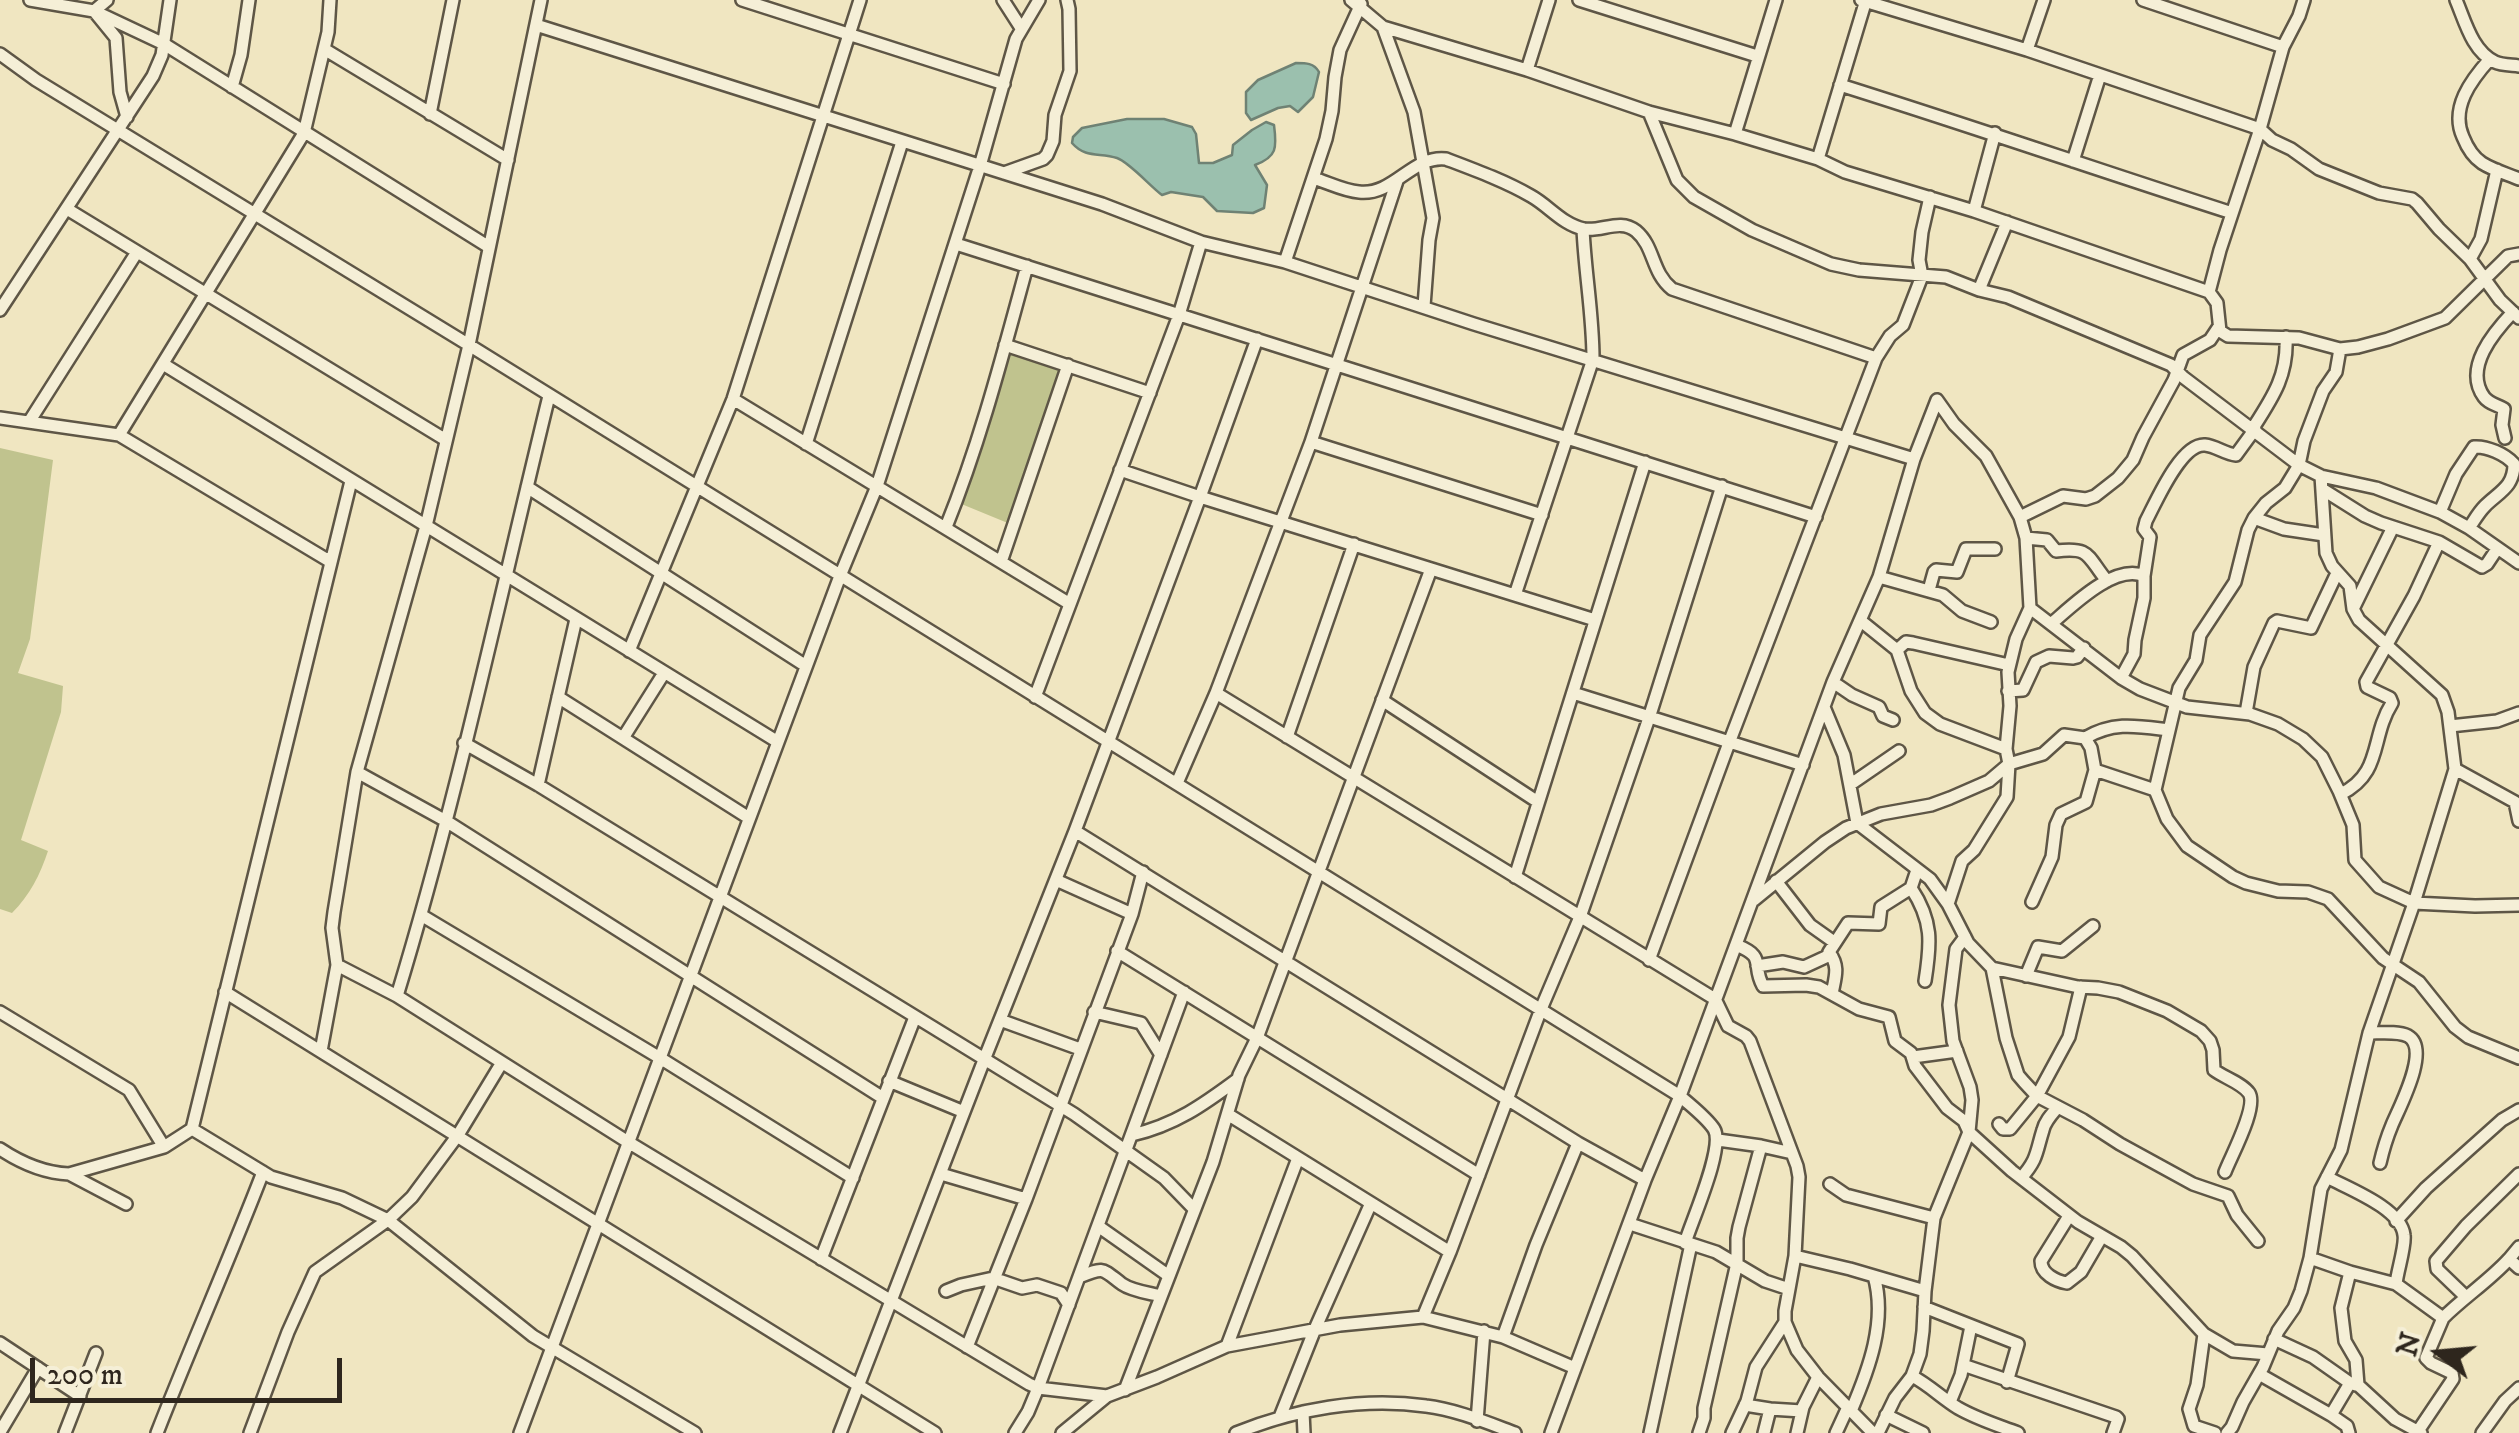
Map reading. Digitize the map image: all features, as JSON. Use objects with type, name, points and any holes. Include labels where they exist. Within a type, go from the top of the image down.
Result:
[{"type":"street","points":[[30,0],[94,11],[164,44],[490,248]]},
{"type":"street","points":[[94,11],[106,0]]},
{"type":"street","points":[[0,310],[152,76],[164,44],[170,0]]},
{"type":"street","points":[[232,87],[241,55],[248,0]]},
{"type":"street","points":[[119,435],[304,134],[324,49],[330,0]]},
{"type":"street","points":[[430,114],[453,0]]},
{"type":"street","points":[[321,1051],[337,964],[332,928],[357,772],[426,526],[469,346],[541,0]]},
{"type":"street","points":[[742,0],[1004,84]]},
{"type":"street","points":[[629,652],[733,399],[860,0]]},
{"type":"street","points":[[1003,0],[1021,28]]},
{"type":"street","points":[[520,1433],[876,486],[956,244],[1021,28],[1039,0]]},
{"type":"street","points":[[1003,174],[1047,156],[1070,70],[1067,0]]},
{"type":"street","points":[[1527,70],[1550,0]]},
{"type":"street","points":[[1579,0],[1757,56]]},
{"type":"street","points":[[1735,134],[1776,0]]},
{"type":"street","points":[[1818,158],[1864,0],[2260,128],[2272,140],[2291,148],[2319,169],[2380,193],[2412,199],[2470,259],[2516,315],[2488,341],[2478,374],[2485,399],[2504,409],[2505,438]]},
{"type":"street","points":[[2027,50],[2044,0]]},
{"type":"street","points":[[2143,0],[2283,47]]},
{"type":"street","points":[[2209,292],[2283,47],[2304,0]]},
{"type":"street","points":[[2456,0],[2471,38],[2490,59],[2519,66]]},
{"type":"street","points":[[1285,262],[1326,139],[1340,50],[1358,2],[1383,27],[1414,112],[1433,218],[1424,306]]},
{"type":"street","points":[[94,11],[116,38],[126,116]]},
{"type":"street","points":[[536,26],[1102,204],[1201,242],[1285,262],[1914,459]]},
{"type":"street","points":[[1383,27],[1650,112],[1818,158],[1845,172],[1974,211],[2209,292],[2217,303],[2218,328],[2228,336],[2299,338],[2340,349],[2388,339],[2441,320],[2508,256],[2519,254]]},
{"type":"street","points":[[324,49],[508,160]]},
{"type":"street","points":[[0,54],[118,131],[1680,1096],[1713,1127],[1718,1140],[1688,1244],[1650,1433]]},
{"type":"street","points":[[2490,59],[2461,101],[2460,130],[2468,148],[2480,161],[2519,178]]},
{"type":"street","points":[[2073,162],[2100,75]]},
{"type":"street","points":[[1840,85],[2232,213]]},
{"type":"street","points":[[1650,112],[1677,180],[1694,197],[1752,230],[1831,264],[1946,277],[2008,297],[2171,364],[2365,516],[2439,542],[2482,566],[2497,549]]},
{"type":"street","points":[[1974,211],[1995,133]]},
{"type":"street","points":[[806,444],[902,142]]},
{"type":"street","points":[[1313,178],[1359,192],[1376,190],[1397,181],[1423,161],[1446,159],[1532,197],[1561,219],[1583,229],[1624,225],[1636,231],[1648,246],[1661,280],[1672,289],[1876,358]]},
{"type":"street","points":[[2470,259],[2481,239],[2498,170]]},
{"type":"street","points":[[1177,784],[1216,693],[1311,442],[1397,181]]},
{"type":"street","points":[[1649,960],[1876,358],[1890,336],[1903,326],[1922,276],[1919,260],[1930,197]]},
{"type":"street","points":[[67,208],[446,440]]},
{"type":"street","points":[[1979,290],[2007,222]]},
{"type":"street","points":[[1515,595],[1593,359],[1583,229]]},
{"type":"street","points":[[1035,697],[1179,315],[1201,242]]},
{"type":"street","points":[[956,244],[1816,516]]},
{"type":"street","points":[[29,422],[137,252]]},
{"type":"street","points":[[946,527],[1027,266]]},
{"type":"street","points":[[2020,518],[2063,496],[2096,496],[2118,478],[2133,460],[2183,355],[2210,340],[2218,328]]},
{"type":"street","points":[[2121,678],[2134,654],[2144,598],[2150,538],[2144,524],[2191,448],[2210,445],[2236,455],[2282,377],[2286,337]]},
{"type":"street","points":[[840,1433],[1076,831],[1257,339]]},
{"type":"street","points":[[1005,345],[1150,393]]},
{"type":"street","points":[[2340,349],[2336,372],[2323,391],[2299,465],[2285,488],[2254,518],[2235,582],[2200,635],[2197,658],[2182,681],[2175,704],[2155,790],[2174,832],[2195,853],[2246,882],[2328,899],[2392,965],[2419,982],[2468,1037],[2519,1058]]},
{"type":"street","points":[[163,364],[778,742]]},
{"type":"street","points":[[1001,562],[1068,365]]},
{"type":"street","points":[[397,996],[446,821],[548,396]]},
{"type":"street","points":[[733,399],[1070,604]]},
{"type":"street","points":[[1551,1433],[1833,682],[1879,577],[1914,459],[1937,400],[1954,424],[1986,456],[2020,518],[2026,538],[2030,608],[2009,665],[2006,802],[1974,850],[1962,861],[1948,904]]},
{"type":"street","points":[[0,418],[119,435],[331,562]]},
{"type":"street","points":[[1311,442],[1542,515]]},
{"type":"street","points":[[2440,512],[2456,474],[2474,446],[2506,457],[2514,464],[2511,483],[2480,510],[2469,528]]},
{"type":"street","points":[[1515,877],[1645,462]]},
{"type":"street","points":[[1120,470],[1596,620]]},
{"type":"street","points":[[0,1149],[18,1162],[52,1174],[69,1174],[164,1147],[192,1129],[351,480]]},
{"type":"street","points":[[2321,482],[2376,488],[2440,512],[2519,563]]},
{"type":"street","points":[[2226,1433],[2294,1308],[2310,1258],[2317,1205],[2326,1177],[2342,1150],[2368,1033],[2455,769],[2442,695],[2359,620],[2350,586],[2328,560],[2321,482]]},
{"type":"street","points":[[1423,1316],[1540,1009],[1580,917],[1649,718],[1722,486]]},
{"type":"street","points":[[526,487],[806,666]]},
{"type":"street","points":[[2254,518],[2284,530],[2324,535]]},
{"type":"street","points":[[2353,609],[2393,527]]},
{"type":"street","points":[[2026,538],[2047,540],[2056,551],[2083,550],[2107,581]]},
{"type":"street","points":[[2341,794],[2360,783],[2368,772],[2385,713],[2392,703],[2390,698],[2365,685],[2439,542]]},
{"type":"street","points":[[1287,737],[1354,544]]},
{"type":"street","points":[[1929,590],[1936,570],[1957,572],[1966,548],[1994,549]]},
{"type":"street","points":[[1125,1390],[1214,1162],[1238,1079],[1431,568]]},
{"type":"street","points":[[2051,624],[2107,581],[2131,572],[2144,576]]},
{"type":"street","points":[[2246,714],[2254,667],[2274,623],[2311,628],[2337,573]]},
{"type":"street","points":[[1879,577],[1943,595],[1962,610],[1990,622]]},
{"type":"street","points":[[2030,608],[2121,678],[2175,704],[2246,714],[2278,724],[2304,739],[2322,757],[2341,794],[2353,825],[2355,860],[2378,887],[2414,902],[2519,905]]},
{"type":"street","points":[[538,785],[576,619]]},
{"type":"street","points":[[1861,621],[1897,650],[1911,692],[1924,713],[1940,724],[2006,750]]},
{"type":"street","points":[[1897,650],[1906,642],[1914,643],[2009,665]]},
{"type":"street","points":[[2008,691],[2023,690],[2033,665],[2045,657],[2073,658],[2084,648]]},
{"type":"street","points":[[623,738],[664,673]]},
{"type":"street","points":[[1833,682],[1880,707],[1882,716],[1894,720]]},
{"type":"street","points":[[1216,693],[1714,1000],[1728,1026],[1750,1041],[1799,1177],[1795,1256],[1785,1322],[1797,1350],[1818,1376],[1876,1433],[1912,1376],[1920,1354],[1934,1218],[1969,1132],[1970,1086],[1957,1051],[1948,1005],[1956,949],[1965,936]]},
{"type":"street","points":[[1572,693],[1803,765]]},
{"type":"street","points":[[558,697],[750,818]]},
{"type":"street","points":[[1382,700],[1538,802]]},
{"type":"street","points":[[1824,707],[1844,755],[1857,822],[1930,879],[1975,951],[1992,968],[2119,992],[2167,1010],[2210,1041],[2214,1070],[2246,1090],[2251,1101],[2250,1114],[2225,1172]]},
{"type":"street","points":[[2450,726],[2497,721],[2519,713]]},
{"type":"street","points":[[1751,903],[1835,834],[1857,822],[1950,798],[1989,781],[2009,764],[2043,754],[2064,734],[2085,738],[2110,726],[2134,725],[2169,730]]},
{"type":"street","points":[[2032,902],[2049,866],[2061,814],[2086,802],[2095,770],[2085,738]]},
{"type":"street","points":[[464,743],[1060,1106],[1164,1178],[1194,1209]]},
{"type":"street","points":[[1851,784],[1898,751]]},
{"type":"street","points":[[2455,769],[2517,803],[2519,821]]},
{"type":"street","points":[[2095,770],[2155,790]]},
{"type":"street","points":[[357,772],[446,821],[883,1098]]},
{"type":"street","points":[[1076,831],[1578,1143],[1645,1180]]},
{"type":"street","points":[[1757,966],[1783,962],[1804,967],[1832,948],[1848,922],[1879,924],[1881,907],[1911,888],[1918,870]]},
{"type":"street","points":[[967,1347],[1132,914],[1143,872]]},
{"type":"street","points":[[1056,880],[1132,914]]},
{"type":"street","points":[[1776,881],[1832,948],[1836,961],[1832,994]]},
{"type":"street","points":[[1911,888],[1922,904],[1930,932],[1925,981]]},
{"type":"street","points":[[422,915],[853,1178]]},
{"type":"street","points":[[2026,976],[2040,946],[2062,951],[2093,926]]},
{"type":"street","points":[[1736,945],[1751,951],[1756,958],[1763,986],[1819,987],[1859,1009],[1888,1017],[1895,1042],[1914,1057],[1916,1066],[1944,1104],[1964,1120],[1969,1132],[2069,1216],[2121,1246],[2204,1334],[2233,1351],[2268,1354]]},
{"type":"street","points":[[1118,951],[1479,1175]]},
{"type":"street","points":[[337,964],[397,996],[628,1142],[1038,1388],[1107,1396]]},
{"type":"street","points":[[1992,968],[2012,1058],[2018,1075],[2037,1096],[2193,1184],[2228,1196],[2237,1215],[2258,1240]]},
{"type":"street","points":[[1998,1124],[2010,1129],[2037,1096],[2069,1038],[2081,987]]},
{"type":"street","points":[[225,992],[935,1433]]},
{"type":"street","points":[[1015,1433],[1038,1388],[1184,992]]},
{"type":"street","points":[[0,1012],[129,1090],[164,1147]]},
{"type":"street","points":[[1094,1012],[1141,1023],[1161,1055]]},
{"type":"street","points":[[821,1258],[916,1017]]},
{"type":"street","points":[[1000,1020],[1080,1049]]},
{"type":"street","points":[[2368,1033],[2407,1035],[2416,1048],[2412,1081],[2380,1162]]},
{"type":"street","points":[[1914,1057],[1957,1051]]},
{"type":"street","points":[[250,1433],[314,1272],[388,1220],[412,1197],[458,1135],[502,1064]]},
{"type":"street","points":[[1132,1134],[1177,1120],[1238,1079]]},
{"type":"street","points":[[889,1081],[964,1112]]},
{"type":"street","points":[[2021,1178],[2039,1149],[2043,1128],[2058,1108]]},
{"type":"street","points":[[2396,1221],[2426,1188],[2502,1120],[2519,1110]]},
{"type":"street","points":[[1229,1115],[1450,1252]]},
{"type":"street","points":[[192,1129],[271,1177],[342,1198],[388,1220],[533,1336],[695,1433]]},
{"type":"street","points":[[1718,1140],[1792,1153]]},
{"type":"street","points":[[1503,1338],[1578,1143]]},
{"type":"street","points":[[1699,1433],[1738,1263],[1737,1238],[1762,1146]]},
{"type":"street","points":[[1227,1346],[1298,1158]]},
{"type":"street","points":[[157,1433],[263,1172]]},
{"type":"street","points":[[69,1174],[126,1204]]},
{"type":"street","points":[[941,1174],[1026,1199]]},
{"type":"street","points":[[2466,1296],[2437,1269],[2436,1261],[2519,1174]]},
{"type":"street","points":[[2326,1177],[2377,1203],[2396,1221],[2404,1236],[2396,1284]]},
{"type":"street","points":[[1830,1184],[1846,1195],[1934,1218]]},
{"type":"street","points":[[1280,1417],[1371,1203]]},
{"type":"street","points":[[2069,1216],[2040,1261],[2055,1279],[2067,1283],[2081,1272],[2102,1236]]},
{"type":"street","points":[[1630,1224],[1716,1252],[1765,1281],[1789,1289]]},
{"type":"street","points":[[1098,1226],[1169,1276]]},
{"type":"street","points":[[2274,1339],[2317,1359],[2396,1419],[2420,1432],[2453,1379],[2452,1374],[2426,1358],[2444,1318],[2466,1296],[2514,1264],[2519,1247]]},
{"type":"street","points":[[1795,1256],[1924,1292]]},
{"type":"street","points":[[2310,1258],[2396,1284],[2444,1318]]},
{"type":"street","points":[[1079,1277],[1104,1270],[1126,1286],[1161,1296]]},
{"type":"street","points":[[2331,1416],[2354,1384],[2356,1360],[2345,1341],[2340,1308],[2350,1272]]},
{"type":"street","points":[[1836,1433],[1850,1409],[1878,1328],[1879,1294],[1874,1276]]},
{"type":"street","points":[[946,1292],[993,1278],[1022,1288],[1036,1285],[1061,1293],[1069,1305]]},
{"type":"street","points":[[1924,1307],[2018,1344],[2007,1382]]},
{"type":"street","points":[[1062,1433],[1107,1396],[1227,1346],[1315,1329],[1423,1316],[1484,1331],[1575,1368]]},
{"type":"street","points":[[1732,1433],[1746,1405],[1756,1367],[1785,1322]]},
{"type":"street","points":[[1950,1402],[1964,1366],[1972,1326]]},
{"type":"street","points":[[1477,1421],[1484,1331]]},
{"type":"street","points":[[2204,1334],[2197,1385],[2188,1409],[2194,1426],[2215,1433]]},
{"type":"street","points":[[0,1343],[80,1396]]},
{"type":"street","points":[[65,1433],[96,1353]]},
{"type":"street","points":[[1964,1366],[2116,1416],[2113,1433]]},
{"type":"street","points":[[0,1432],[38,1368]]},
{"type":"street","points":[[2259,1374],[2347,1426],[2349,1433]]},
{"type":"street","points":[[1797,1433],[1818,1376]]},
{"type":"street","points":[[1912,1376],[1977,1418],[2018,1433]]},
{"type":"street","points":[[2482,1433],[2519,1388]]},
{"type":"street","points":[[1236,1433],[1280,1417],[1369,1403],[1428,1406],[1515,1433]]},
{"type":"street","points":[[1746,1405],[1802,1412]]},
{"type":"street","points":[[1764,1433],[1770,1409]]},
{"type":"street","points":[[1303,1412],[1304,1433]]},
{"type":"street","points":[[1886,1415],[1923,1433]]},
{"type":"green space","points":[[1007,347],[1072,368],[1015,526],[959,503]]},
{"type":"green space","points":[[0,448],[53,460],[30,639],[18,673],[63,686],[61,712],[21,840],[48,851],[34,884],[12,913],[0,909]]},
{"type":"shaded area","points":[[1296,63],[1312,65],[1319,72],[1313,97],[1298,112],[1290,106],[1278,108],[1251,120],[1246,113],[1246,92],[1258,80]]},
{"type":"shaded area","points":[[1127,119],[1164,119],[1192,127],[1199,163],[1213,163],[1232,155],[1233,145],[1252,130],[1266,122],[1274,125],[1274,151],[1255,165],[1267,185],[1264,208],[1253,213],[1217,211],[1203,197],[1171,192],[1162,195],[1122,160],[1088,153],[1072,143],[1082,128]]}]
